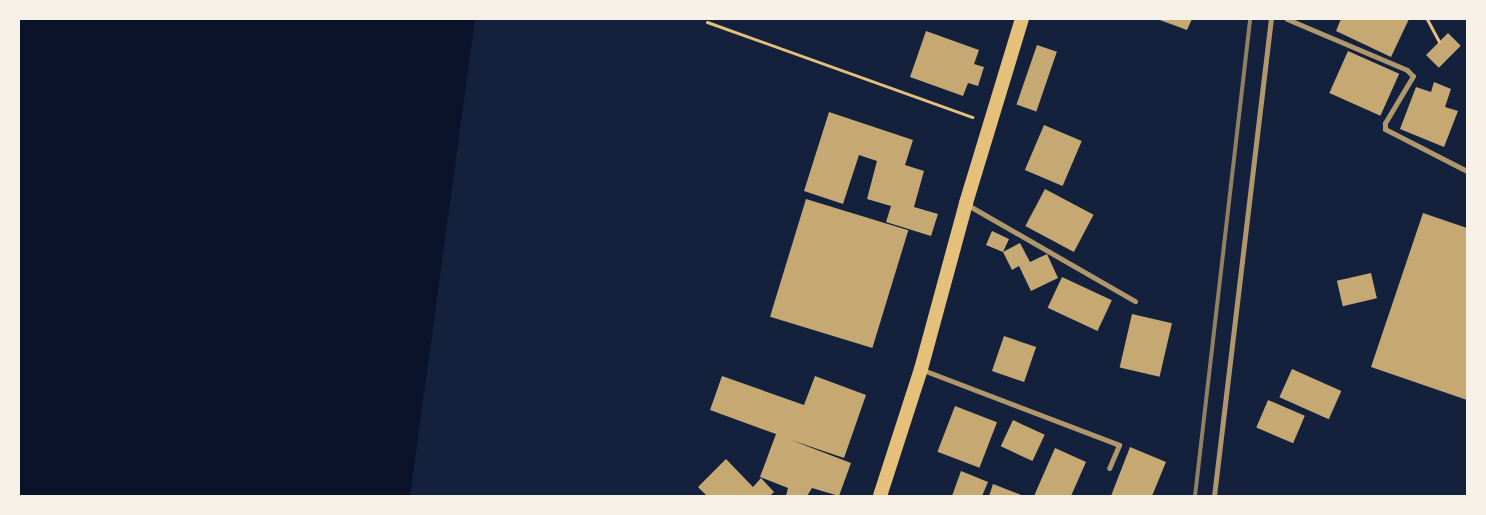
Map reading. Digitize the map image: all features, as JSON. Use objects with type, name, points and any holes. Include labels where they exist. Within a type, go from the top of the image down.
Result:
[{"type":"highway","points":[[880,496],[921,369],[966,203],[1022,19]]},
{"type":"street","points":[[1214,496],[1271,19]]},
{"type":"street","points":[[1287,19],[1407,70],[1413,76],[1385,123],[1385,129],[1467,171]]},
{"type":"street","points":[[966,203],[1136,301]]},
{"type":"street","points":[[921,369],[1119,445],[1109,468]]},
{"type":"path","points":[[1427,19],[1440,42]]},
{"type":"path","points":[[706,22],[990,123]]},
{"type":"water","points":[[19,19],[475,19],[410,496],[19,496]]},
{"type":"building","points":[[1157,19],[1192,19],[1187,30]]},
{"type":"building","points":[[1341,19],[1409,19],[1391,57],[1336,31]]},
{"type":"building","points":[[926,31],[979,50],[974,64],[984,67],[978,86],[968,83],[963,96],[910,77]]},
{"type":"building","points":[[1448,33],[1461,46],[1439,68],[1426,55]]},
{"type":"building","points":[[1037,45],[1057,52],[1036,111],[1016,105]]},
{"type":"building","points":[[1348,51],[1399,74],[1380,116],[1329,93]]},
{"type":"building","points":[[1434,82],[1451,89],[1445,107],[1458,111],[1444,147],[1400,129],[1416,87],[1431,92]]},
{"type":"building","points":[[829,112],[913,140],[905,165],[924,171],[914,207],[938,214],[931,236],[886,222],[891,206],[867,199],[877,161],[859,155],[843,204],[804,191]]},
{"type":"building","points":[[1044,125],[1082,141],[1063,186],[1025,170]]},
{"type":"building","points":[[1045,189],[1094,215],[1074,252],[1025,226]]},
{"type":"building","points":[[806,199],[908,230],[872,348],[770,317]]},
{"type":"building","points":[[1423,213],[1467,228],[1467,400],[1371,367]]},
{"type":"building","points":[[992,231],[1009,239],[1003,252],[986,245]]},
{"type":"building","points":[[1020,243],[1030,262],[1047,254],[1058,278],[1031,291],[1019,266],[1012,270],[1003,252]]},
{"type":"building","points":[[1371,273],[1377,298],[1343,306],[1337,281]]},
{"type":"building","points":[[1062,277],[1112,300],[1097,331],[1048,308]]},
{"type":"building","points":[[1132,314],[1172,323],[1160,377],[1120,368]]},
{"type":"building","points":[[1004,336],[1036,347],[1024,382],[992,371]]},
{"type":"building","points":[[1292,369],[1341,391],[1329,419],[1279,397]]},
{"type":"building","points":[[722,376],[804,405],[815,376],[866,395],[844,458],[791,440],[851,463],[839,496],[812,488],[807,496],[786,496],[788,488],[760,477],[776,434],[710,410]]},
{"type":"building","points":[[1268,400],[1305,416],[1293,443],[1256,428]]},
{"type":"building","points":[[955,406],[997,422],[979,468],[937,452]]},
{"type":"building","points":[[1013,420],[1045,435],[1032,461],[1001,446]]},
{"type":"building","points":[[1130,447],[1166,462],[1152,496],[1111,496]]},
{"type":"building","points":[[1055,448],[1086,462],[1071,496],[1034,496]]},
{"type":"building","points":[[726,459],[753,487],[761,478],[774,492],[770,496],[707,496],[698,487]]},
{"type":"building","points":[[961,471],[988,482],[982,496],[952,496]]},
{"type":"building","points":[[993,484],[1024,496],[989,496]]},
{"type":"railway","points":[[1195,496],[1250,19]]}]
